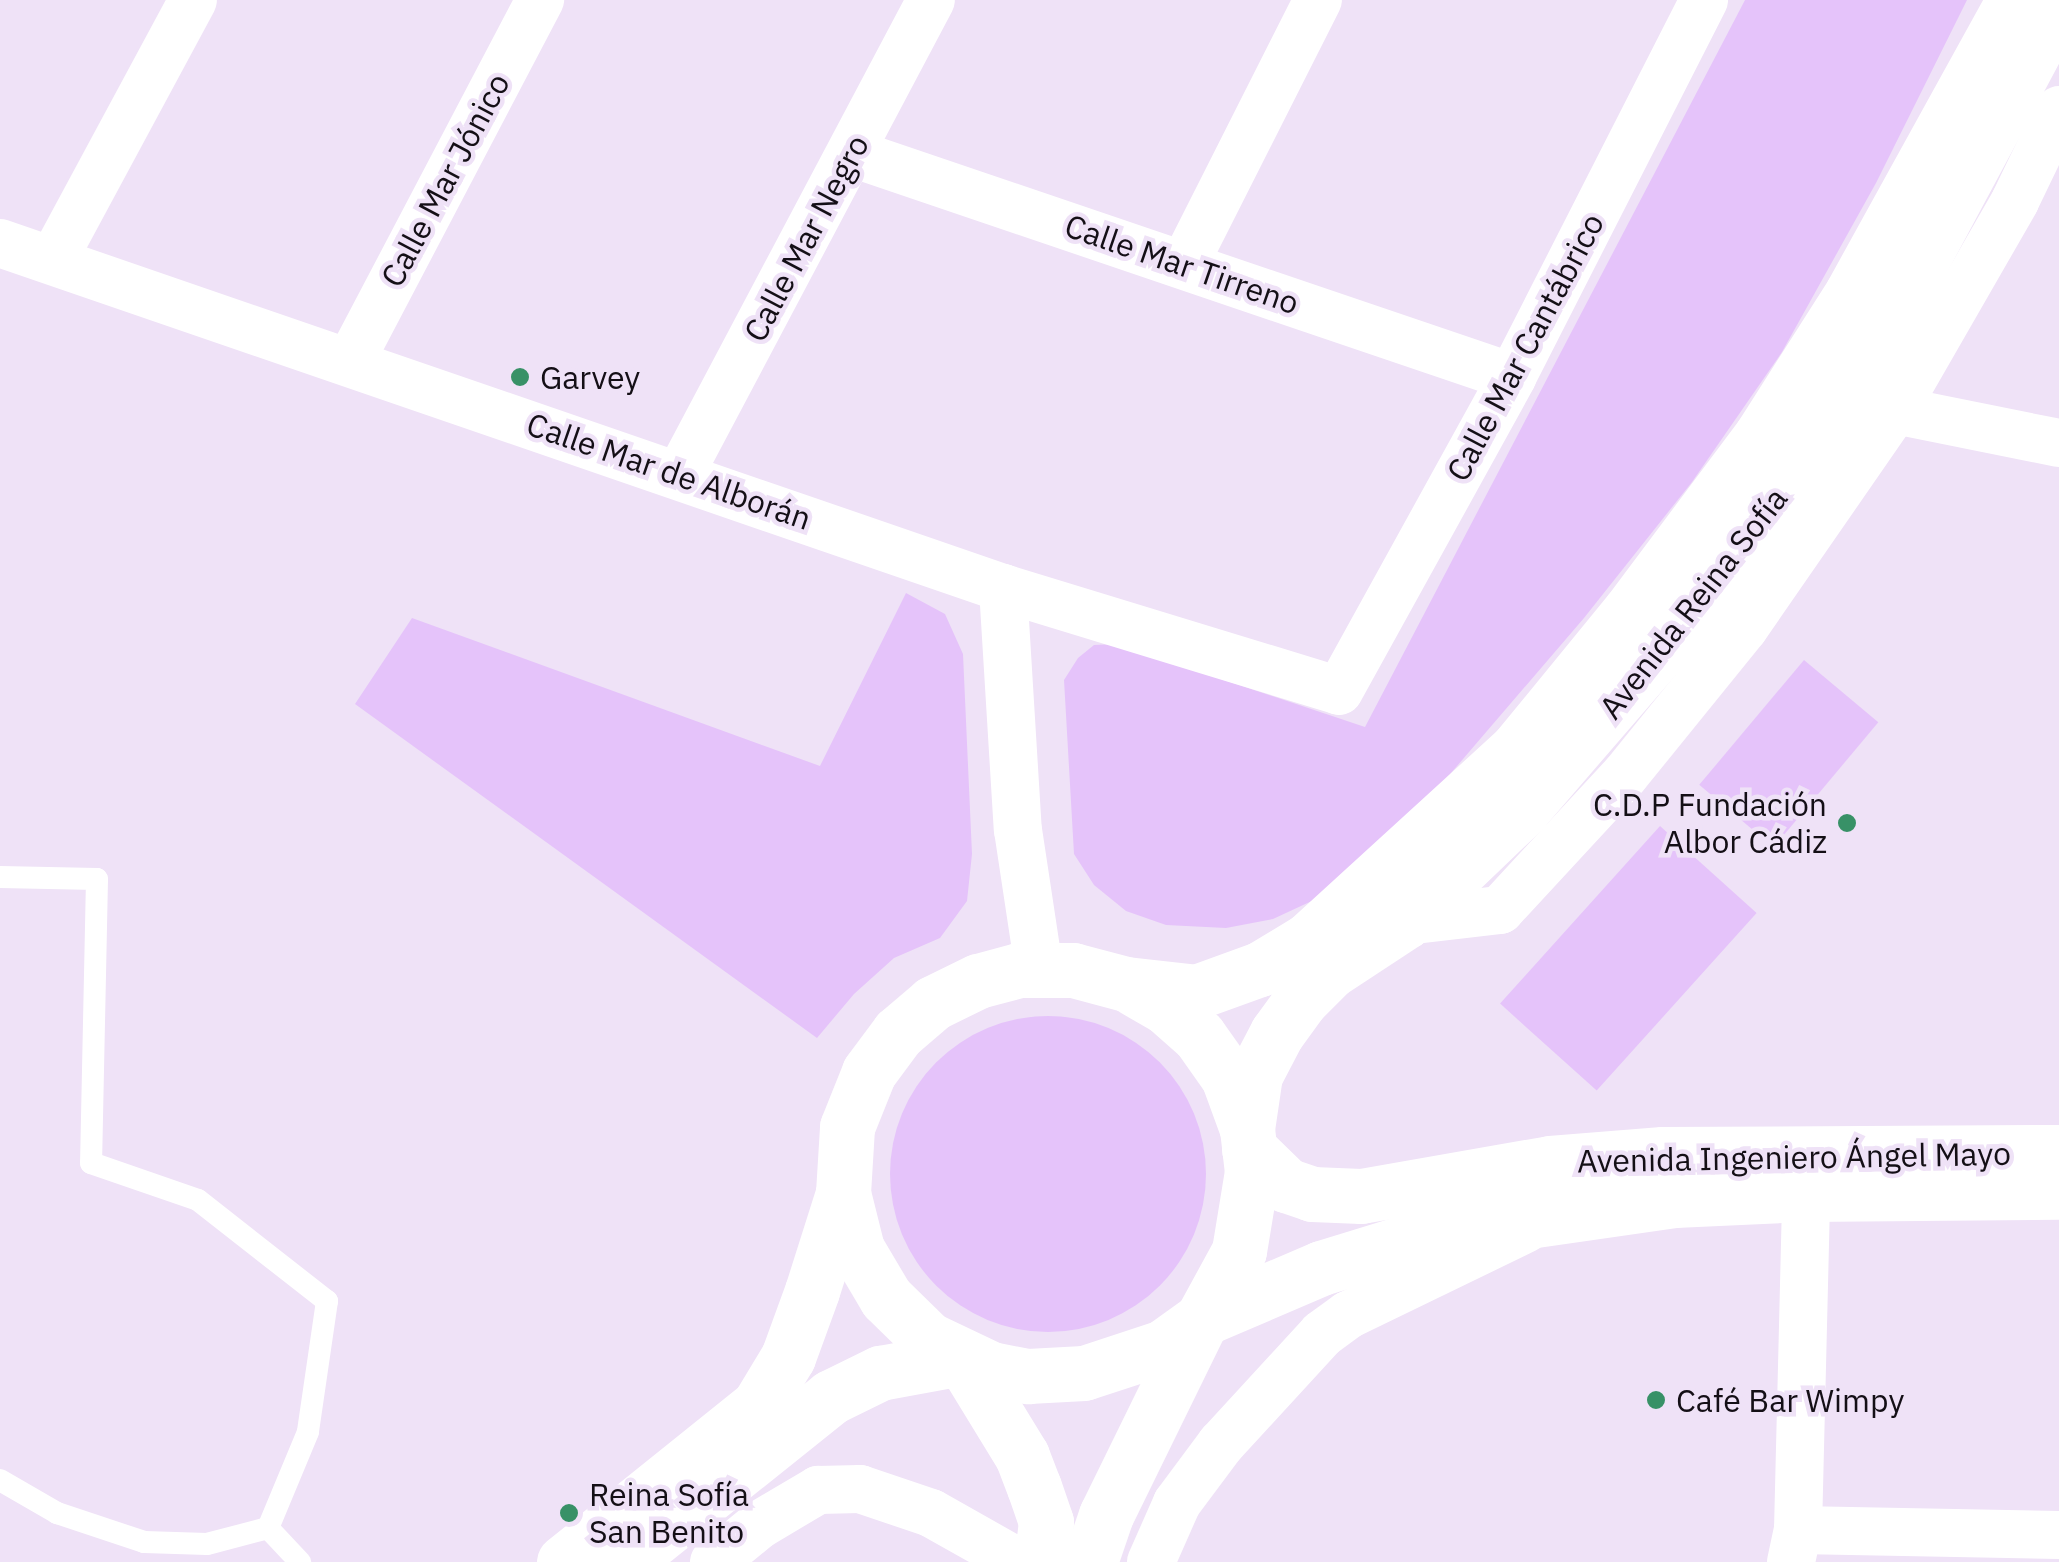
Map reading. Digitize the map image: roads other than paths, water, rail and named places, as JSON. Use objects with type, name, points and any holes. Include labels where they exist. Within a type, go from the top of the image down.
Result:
[{"type":"main road","name":"Avenida Reina Sofía","points":[[1126,984],[1166,1007],[1199,1036],[1228,1077],[1248,1138],[1252,1172],[1239,1252],[1202,1319],[1163,1347],[1084,1373],[1028,1376],[962,1358],[928,1338],[886,1298],[857,1249],[844,1193],[847,1127],[868,1072],[898,1033],[933,1003],[978,981],[1039,969],[1074,970],[1126,984],[1196,992],[1260,969],[1301,944],[1412,850],[1518,749],[1630,611],[1761,436],[1852,293],[2014,0]]},
{"type":"main road","name":"Avenida Reina Sofía","points":[[1248,1138],[1255,1075],[1277,1033],[1301,1000],[1330,971],[1406,921],[1522,810],[1694,612],[1792,478],[1865,366],[2059,4]]},
{"type":"main road","name":"Avenida Ingeniero Ángel Mayo","points":[[1248,1138],[1286,1185],[1312,1194],[1361,1196],[1550,1163],[1663,1154],[2059,1152]]},
{"type":"main road","name":"Avenida Ingeniero Ángel Mayo","points":[[1202,1319],[1320,1268],[1425,1236],[1674,1200],[1806,1194],[2059,1192]]},
{"type":"main road","name":"Avenida Reina Sofía","points":[[564,1562],[759,1405],[788,1357],[844,1193]]},
{"type":"main road","points":[[1090,1562],[1106,1515],[1202,1319]]},
{"type":"main road","name":"Avenida Reina Sofía","points":[[625,1562],[830,1397],[880,1373],[962,1358]]},
{"type":"main road","points":[[962,1358],[1028,1472],[1046,1522],[1042,1562]]},
{"type":"street","points":[[53,260],[193,0]]},
{"type":"street","name":"Calle Mar Jónico","points":[[351,360],[540,0]]},
{"type":"street","name":"Calle Mar Negro","points":[[680,474],[931,0]]},
{"type":"street","points":[[1184,265],[1318,0]]},
{"type":"street","name":"Calle Mar Cantábrico","points":[[1339,692],[1512,376],[1704,0]]},
{"type":"street","points":[[1406,921],[1500,910],[1560,848],[1744,628],[1895,410],[2016,200],[2059,110]]},
{"type":"street","name":"Calle Mar Tirreno","points":[[852,153],[1512,376]]},
{"type":"street","name":"Calle Mar de Alborán","points":[[0,243],[351,360],[1003,588],[1339,692]]},
{"type":"street","points":[[1895,410],[2059,443]]},
{"type":"street","points":[[1003,588],[1018,830],[1039,969]]},
{"type":"street","points":[[1806,1194],[1794,1546],[2059,1534]]},
{"type":"street","points":[[1151,1562],[1177,1503],[1221,1444],[1322,1334],[1348,1314],[1548,1218]]},
{"type":"street","points":[[722,1556],[725,1480]]},
{"type":"street","points":[[722,1556],[759,1524],[818,1490],[860,1489],[931,1512],[1018,1562]]},
{"type":"lane","points":[[0,877],[97,880],[91,1163],[198,1200],[327,1301],[308,1432],[268,1528]]},
{"type":"lane","points":[[0,1480],[56,1512],[144,1542],[208,1544],[268,1528]]},
{"type":"lane","points":[[268,1528],[300,1562]]},
{"type":"place","name":"Garvey","points":[[520,377]]},
{"type":"place","name":"C.D.P Fundación Albor Cádiz","points":[[1847,823]]},
{"type":"place","name":"Café Bar Wimpy","points":[[1656,1400]]},
{"type":"place","name":"Reina Sofía San Benito","points":[[569,1513]]}]
